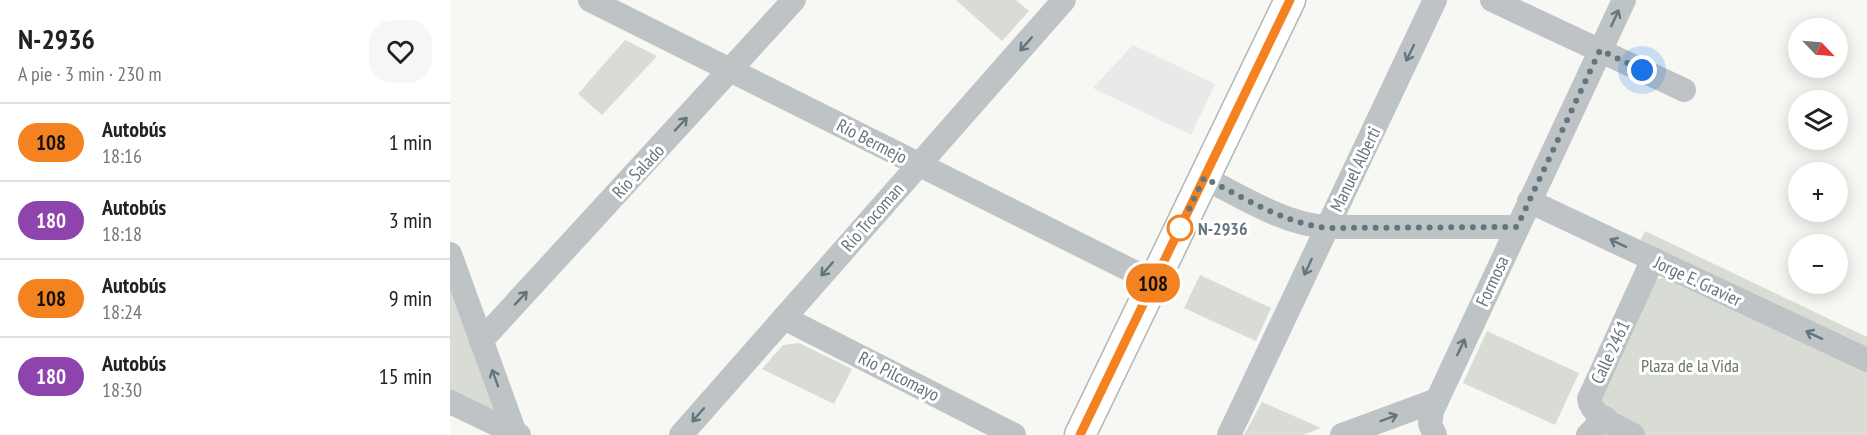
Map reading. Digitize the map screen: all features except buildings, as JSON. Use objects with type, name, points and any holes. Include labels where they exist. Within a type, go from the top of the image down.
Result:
[{"type":"main road","points":[[1080,435],[1290,0]]},
{"type":"street","name":"Río Bermejo","points":[[590,0],[1154,282]]},
{"type":"street","name":"Río Salado","points":[[481,342],[794,0]]},
{"type":"street","name":"Río Trocoman","points":[[681,435],[1064,0]]},
{"type":"street","name":"Manuel Alberti","points":[[1229,435],[1436,0]]},
{"type":"street","points":[[1492,0],[1684,90]]},
{"type":"street","name":"Formosa","points":[[1437,400],[1624,0]]},
{"type":"street","points":[[1204,178],[1290,220],[1327,228],[1517,227]]},
{"type":"street","name":"Jorge E. Gravier","points":[[1529,201],[1867,360]]},
{"type":"street","points":[[450,254],[517,434]]},
{"type":"street","name":"Calle 2461","points":[[1596,427],[1590,395],[1653,259]]},
{"type":"street","name":"Río Pilcomayo","points":[[784,318],[1014,435]]},
{"type":"street","points":[[1342,435],[1437,400]]},
{"type":"street","points":[[1435,435],[1430,418],[1437,400]]},
{"type":"street","points":[[450,402],[517,434]]},
{"type":"street","points":[[1596,427],[1633,435]]},
{"type":"shaded area","points":[[1133,45],[1215,84],[1191,135],[1093,88]]},
{"type":"green space","points":[[956,0],[1016,0],[1029,11],[1002,41]]},
{"type":"green space","points":[[625,40],[657,56],[602,115],[578,94]]},
{"type":"green space","points":[[1645,231],[1867,337],[1867,348],[1640,241]]},
{"type":"green space","points":[[1200,275],[1271,308],[1256,341],[1184,308]]},
{"type":"green space","name":"Plaza de la Vida","points":[[1668,278],[1867,371],[1867,435],[1645,435],[1602,409],[1598,394],[1657,279]]},
{"type":"green space","points":[[450,280],[498,417],[450,394]]},
{"type":"green space","points":[[1487,331],[1579,373],[1555,425],[1463,383]]},
{"type":"green space","points":[[799,343],[852,369],[834,404],[762,369],[783,345]]},
{"type":"green space","points":[[1262,402],[1321,428],[1303,435],[1244,435]]},
{"type":"bus line","name":"108","points":[[1080,435],[1290,0]]},
{"type":"place","name":"N-2936","points":[[1180,228]]},
{"type":"route","points":[[1180,228],[1204,178],[1290,220],[1327,228],[1517,227],[1600,50],[1642,70]]}]
